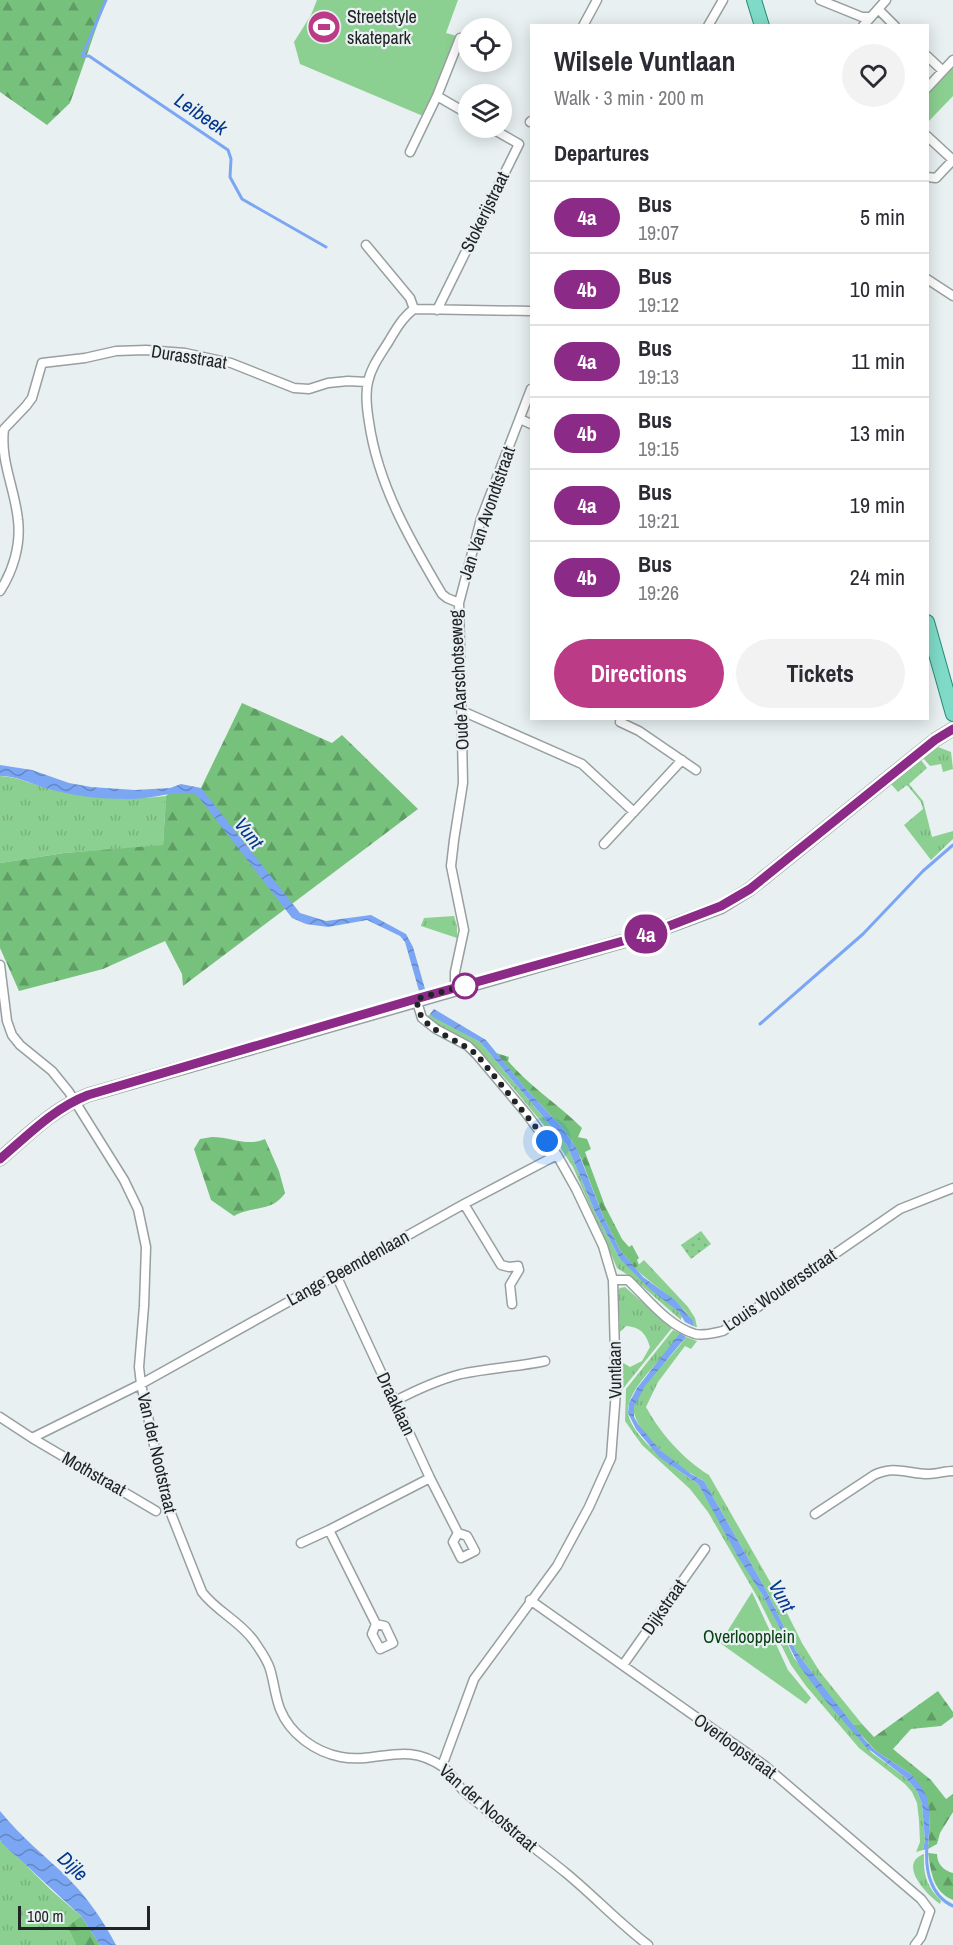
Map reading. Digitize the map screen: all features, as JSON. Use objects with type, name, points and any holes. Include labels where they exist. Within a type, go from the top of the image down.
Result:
[{"type":"main road","points":[[754,0],[761,24]]},
{"type":"main road","points":[[929,629],[953,714]]},
{"type":"street","points":[[584,24],[597,0]]},
{"type":"street","points":[[709,24],[723,0]]},
{"type":"street","points":[[820,0],[862,16],[871,17]]},
{"type":"street","points":[[865,24],[886,0]]},
{"type":"street","points":[[878,9],[893,24]]},
{"type":"street","points":[[410,152],[458,43]]},
{"type":"street","points":[[929,58],[943,71]]},
{"type":"street","points":[[929,86],[953,60]]},
{"type":"street","points":[[436,96],[458,108]]},
{"type":"street","name":"Stokerijstraat","points":[[437,310],[519,144],[508,138]]},
{"type":"street","points":[[929,138],[953,160],[936,178],[929,177]]},
{"type":"street","points":[[366,245],[410,298],[414,309],[530,311]]},
{"type":"street","points":[[929,280],[953,296]]},
{"type":"street","name":"Oude Aarschotseweg","points":[[414,309],[406,315],[374,366],[368,382],[368,413],[372,443],[380,473],[407,534],[442,594],[459,603],[464,783],[453,840],[451,866],[464,930],[455,972],[455,988]]},
{"type":"street","name":"Durasstraat","points":[[0,591],[7,580],[15,558],[19,530],[3,458],[4,429],[32,398],[42,363],[85,358],[116,351],[185,352],[220,360],[294,388],[309,389],[328,383],[348,381],[368,382]]},
{"type":"street","name":"Jan Van Avondtstraat","points":[[459,603],[482,519],[530,392]]},
{"type":"street","points":[[520,419],[530,424]]},
{"type":"street","points":[[462,711],[582,764],[634,812]]},
{"type":"street","points":[[620,722],[639,731],[696,770]]},
{"type":"street","points":[[0,1159],[52,1115],[74,1100],[422,997],[648,934],[721,906],[750,889],[935,740],[953,729]]},
{"type":"street","points":[[604,844],[682,760]]},
{"type":"street","name":"Van der Nootstraat","points":[[0,965],[7,1021],[12,1035],[20,1045],[58,1078],[74,1100],[124,1180],[138,1209],[146,1246],[139,1367],[166,1501],[202,1592],[208,1600],[240,1625],[253,1639],[270,1668],[280,1709],[290,1726],[306,1742],[323,1752],[344,1758],[380,1756],[398,1752],[417,1755],[442,1766],[474,1800],[566,1874],[648,1945]]},
{"type":"street","name":"Vuntlaan","points":[[422,997],[422,1018],[436,1029],[468,1046],[477,1055],[526,1113],[557,1155],[603,1246],[613,1280],[616,1391],[611,1458],[589,1507],[557,1566],[474,1679],[442,1766]]},
{"type":"street","name":"Lange Beemdenlaan","points":[[141,1384],[464,1204],[557,1155]]},
{"type":"street","name":"Louis Woutersstraat","points":[[613,1280],[628,1280],[678,1326],[692,1333],[707,1335],[723,1330],[900,1209],[953,1188]]},
{"type":"street","points":[[464,1204],[501,1265],[510,1285],[512,1304]]},
{"type":"street","points":[[501,1265],[518,1266],[519,1270],[510,1285]]},
{"type":"street","name":"Draaklaan","points":[[336,1275],[430,1478],[458,1533]]},
{"type":"street","points":[[395,1401],[423,1387],[460,1374],[518,1367],[545,1360]]},
{"type":"street","name":"Mothstraat","points":[[32,1438],[141,1384]]},
{"type":"street","name":"Mothstraat","points":[[0,1418],[156,1511]]},
{"type":"street","points":[[815,1515],[879,1472],[900,1469],[926,1474],[953,1471]]},
{"type":"street","points":[[301,1543],[430,1478]]},
{"type":"street","points":[[329,1530],[376,1624]]},
{"type":"street","name":"Dijkstraat","points":[[623,1665],[705,1549]]},
{"type":"street","name":"Overloopstraat","points":[[530,1600],[764,1765],[928,1906],[930,1911],[928,1918],[915,1945]]},
{"type":"green space","points":[[0,0],[106,0],[70,103],[47,125],[0,92]]},
{"type":"green space","points":[[317,0],[458,0],[446,33],[457,36],[423,116],[300,64],[294,42],[311,15]]},
{"type":"green space","points":[[953,64],[953,96],[929,121],[929,89]]},
{"type":"green space","points":[[242,703],[332,743],[342,735],[418,809],[183,986],[182,974],[165,941],[103,969],[19,991],[0,948],[0,863],[64,853],[163,845],[166,796],[177,791],[199,792]]},
{"type":"green space","points":[[938,747],[951,752],[953,769],[943,772],[941,764],[930,766],[923,758]]},
{"type":"green space","points":[[921,760],[927,768],[909,784],[923,801],[932,837],[953,831],[953,839],[931,860],[904,825],[923,809],[921,802],[907,785],[898,792],[891,784]]},
{"type":"green space","points":[[0,776],[54,790],[96,797],[166,796],[163,846],[64,853],[0,863]]},
{"type":"green space","points":[[454,916],[457,938],[421,926],[424,918]]},
{"type":"green space","points":[[430,1014],[480,1042],[567,1145],[595,1212],[620,1259],[682,1315],[681,1320],[634,1279],[617,1268],[573,1167],[552,1135],[510,1084],[471,1042],[435,1023],[428,1016]]},
{"type":"green space","points":[[496,1053],[509,1057],[508,1061],[517,1070],[582,1128],[578,1137],[587,1139],[591,1149],[585,1152],[605,1206],[622,1239],[629,1247],[632,1245],[639,1258],[637,1260],[639,1265],[635,1268],[620,1250],[603,1216],[581,1158],[571,1140]]},
{"type":"green space","points":[[212,1137],[245,1142],[265,1139],[279,1171],[285,1193],[280,1199],[268,1206],[234,1216],[211,1200],[194,1149],[200,1139]]},
{"type":"green space","points":[[701,1231],[711,1244],[691,1259],[681,1245]]},
{"type":"green space","points":[[644,1260],[688,1307],[695,1318],[697,1327],[693,1326],[691,1319],[678,1304],[635,1268]]},
{"type":"green space","points":[[625,1287],[672,1328],[621,1391],[620,1361],[630,1367],[642,1361],[650,1347],[647,1338],[639,1330],[626,1326],[620,1332],[618,1290]]},
{"type":"green space","points":[[673,1330],[680,1333],[632,1396],[628,1410],[631,1423],[657,1453],[698,1484],[771,1610],[794,1658],[872,1753],[906,1778],[917,1791],[922,1804],[925,1840],[923,1850],[916,1852],[920,1842],[919,1820],[917,1803],[912,1792],[859,1748],[806,1686],[791,1665],[759,1600],[708,1512],[690,1489],[642,1445],[625,1421],[626,1389]]},
{"type":"green space","points":[[686,1337],[697,1341],[691,1349],[685,1346],[658,1382],[646,1407],[673,1445],[709,1475],[781,1601],[802,1643],[820,1672],[862,1724],[852,1725],[796,1651],[765,1588],[704,1481],[684,1470],[665,1455],[639,1425],[634,1407],[641,1390]]},
{"type":"green space","name":"Overloopplein","points":[[752,1592],[788,1670],[811,1698],[806,1704],[720,1643]]},
{"type":"green space","points":[[938,1691],[953,1712],[953,1717],[941,1726],[911,1729],[893,1749],[931,1780],[946,1799],[953,1794],[953,1812],[940,1833],[937,1844],[928,1849],[930,1815],[911,1774],[876,1751],[852,1725],[862,1724],[874,1737]]},
{"type":"green space","points":[[0,1840],[81,1916],[67,1926],[76,1945],[0,1945]]},
{"type":"green space","points":[[928,1853],[937,1854],[942,1866],[953,1873],[953,1900],[937,1887]]},
{"type":"green space","points":[[924,1854],[927,1880],[941,1901],[940,1904],[922,1887],[914,1872],[913,1865],[916,1859]]},
{"type":"green space","points":[[81,1916],[100,1945],[76,1945],[67,1926]]},
{"type":"water","points":[[0,765],[32,770],[69,783],[91,787],[135,790],[170,788],[181,784],[201,788],[300,913],[326,921],[371,915],[406,934],[413,947],[425,989],[419,991],[405,942],[400,936],[367,920],[328,927],[306,924],[292,918],[197,795],[180,793],[128,799],[75,795],[17,778],[0,776]]},
{"type":"water","points":[[434,1009],[486,1040],[526,1089],[561,1126],[577,1149],[603,1216],[620,1250],[643,1277],[675,1300],[693,1321],[693,1326],[685,1322],[679,1312],[651,1290],[620,1259],[595,1212],[567,1145],[480,1042],[433,1017],[430,1014]]},
{"type":"water","points":[[680,1333],[686,1337],[645,1386],[634,1407],[634,1417],[660,1450],[704,1481],[765,1588],[796,1651],[808,1667],[865,1740],[876,1751],[911,1774],[921,1786],[927,1797],[930,1815],[928,1849],[923,1850],[925,1840],[922,1804],[917,1791],[906,1778],[866,1747],[825,1700],[800,1667],[763,1596],[737,1555],[698,1484],[659,1457],[636,1429],[628,1413],[629,1403],[637,1388]]},
{"type":"water","name":"Dijle","points":[[0,1811],[81,1893],[100,1918],[116,1945],[100,1945],[81,1916],[3,1844],[0,1840]]},
{"type":"waterway","name":"Leibeek","points":[[106,0],[82,56],[89,56],[228,150],[231,159],[230,177],[242,199],[326,247]]},
{"type":"waterway","points":[[760,1024],[863,934],[923,871],[953,845]]},
{"type":"waterway","name":"Vunt","points":[[927,1846],[928,1872],[934,1889],[939,1896],[953,1906]]},
{"type":"bus line","name":"4a","points":[[0,1159],[52,1115],[74,1100],[88,1095],[648,934],[721,906],[750,889],[935,740],[953,729]]},
{"type":"place","name":"Streetstyle skatepark","points":[[324,27]]},
{"type":"route","points":[[465,986],[474,983],[416,999],[422,1018],[436,1029],[468,1046],[547,1141]]}]
